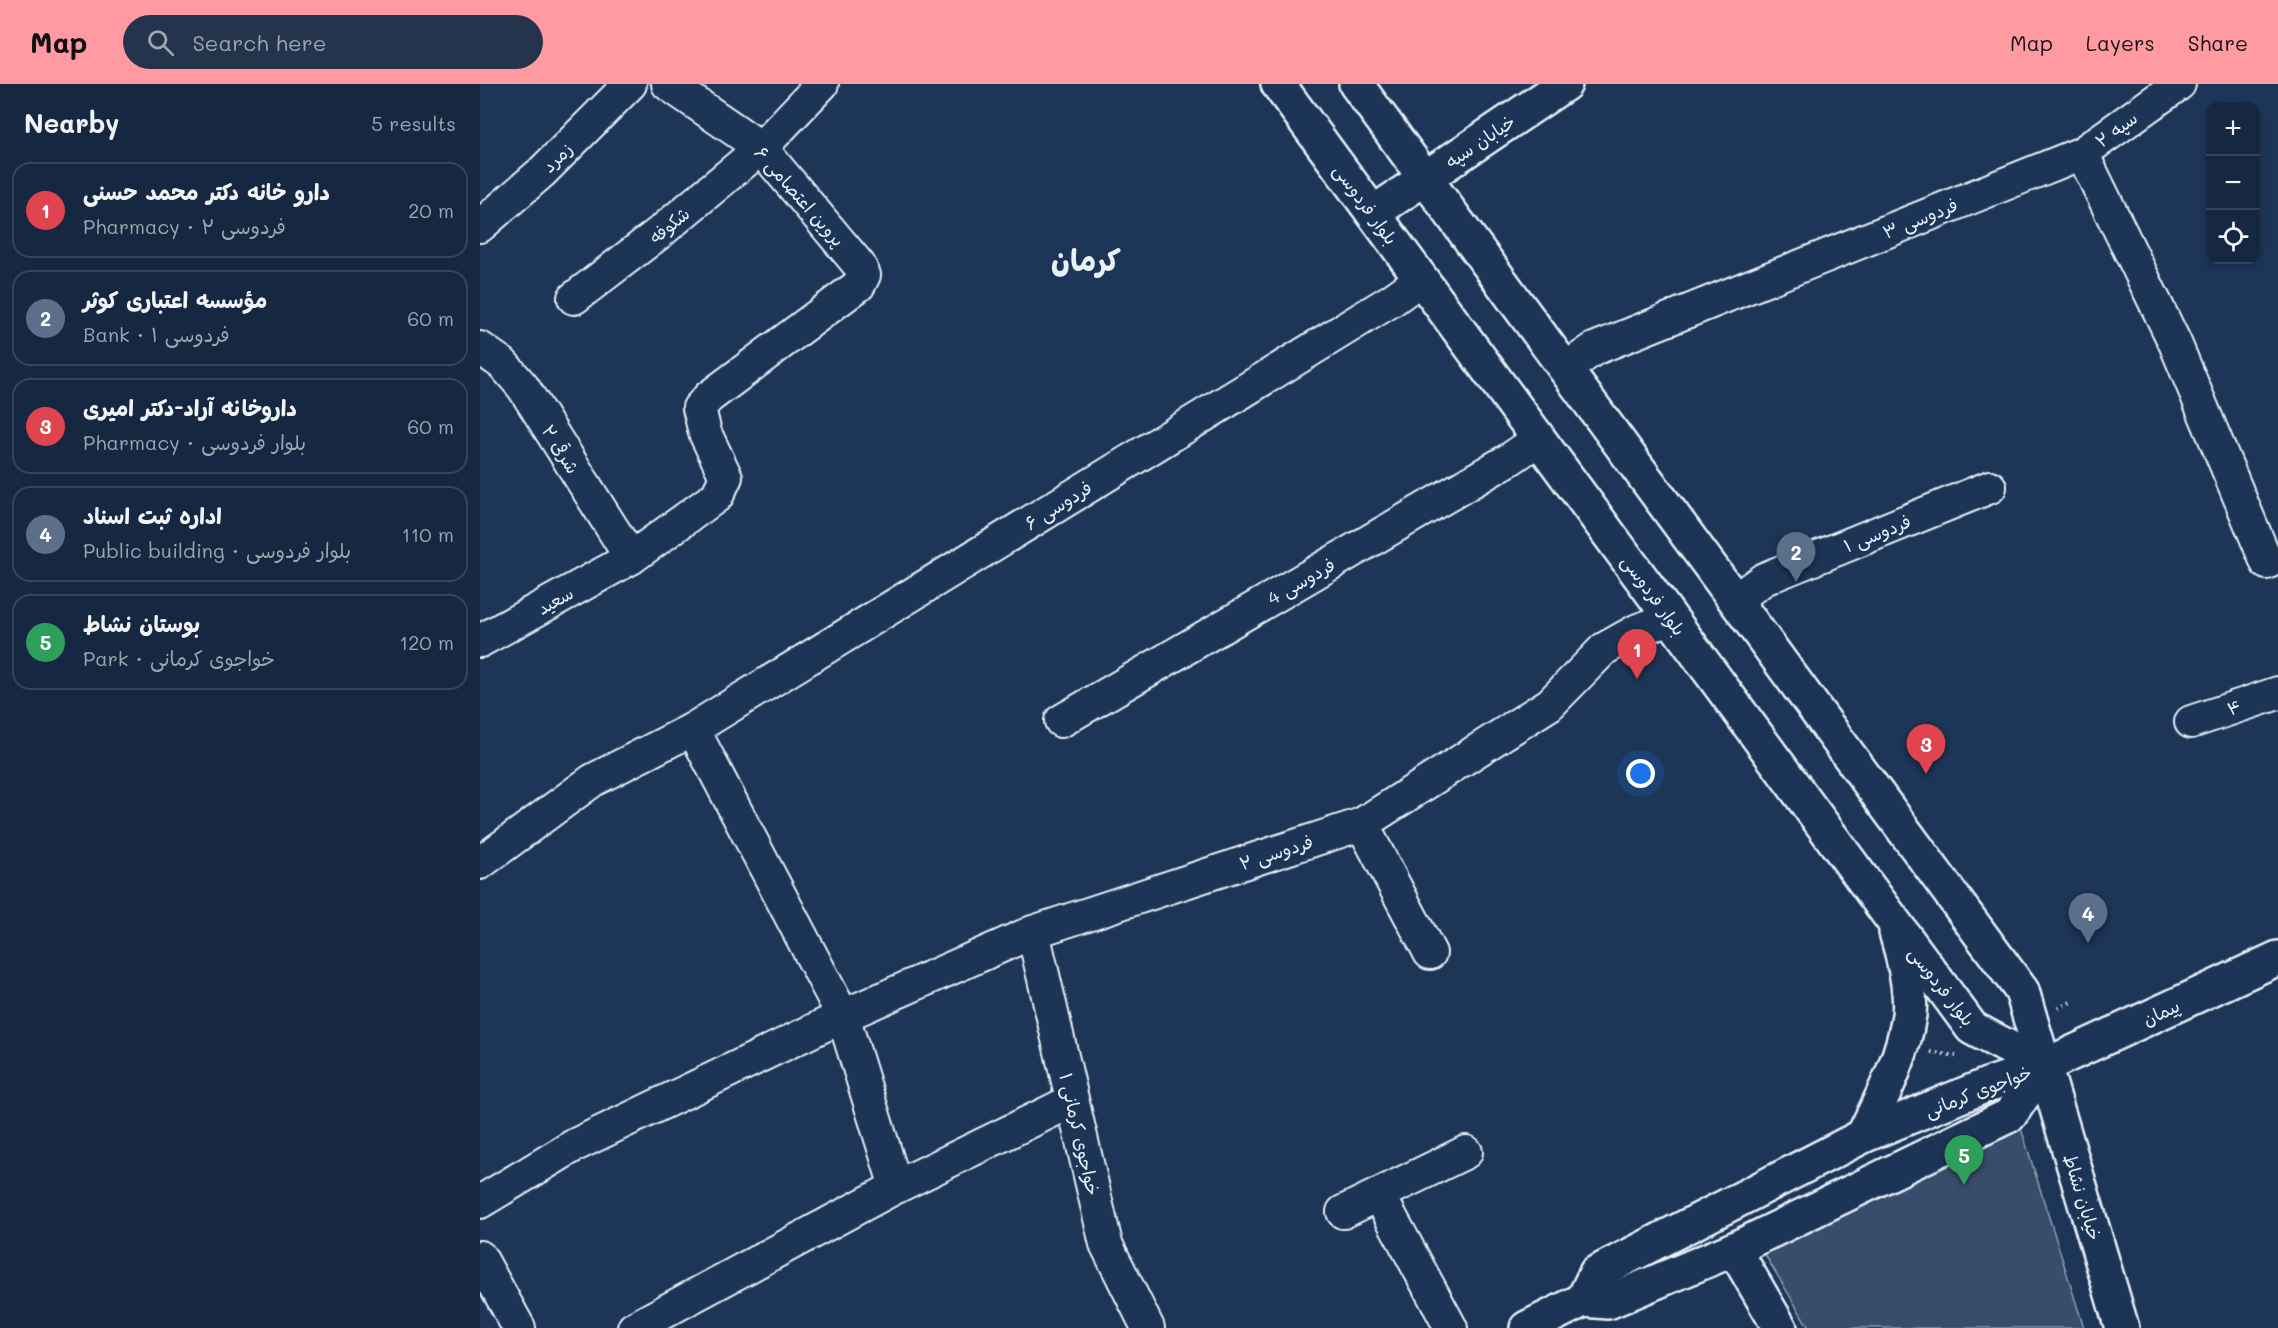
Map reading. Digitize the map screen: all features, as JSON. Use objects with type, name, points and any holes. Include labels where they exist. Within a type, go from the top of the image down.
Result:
[{"type":"main road","name":"بلوار فردوسی","points":[[1278,84],[1972,1028],[2044,1066]]},
{"type":"main road","points":[[1356,84],[2022,991],[2044,1066]]},
{"type":"main road","name":"خیابان سپه","points":[[1373,213],[1565,84]]},
{"type":"main road","points":[[1863,1136],[1893,1076],[1910,1013],[1903,954],[1893,921]]},
{"type":"main road","name":"پیمان","points":[[2044,1066],[2278,958]]},
{"type":"main road","name":"خواجوی کرمانی","points":[[2044,1066],[2010,1115],[1734,1249],[1608,1302],[1583,1300],[1596,1273],[1863,1136],[1988,1085],[2044,1066]]},
{"type":"main road","name":"خیابان نشاط","points":[[2044,1066],[2122,1328]]},
{"type":"main road","points":[[1734,1249],[1780,1328]]},
{"type":"main road","points":[[1527,1328],[1583,1300]]},
{"type":"street","name":"زمرد","points":[[480,226],[542,171],[630,84]]},
{"type":"street","name":"پروین اعتصامی ۶","points":[[668,84],[760,148],[859,264],[864,275]]},
{"type":"street","name":"شکوفه","points":[[574,298],[659,233],[760,148],[822,84]]},
{"type":"street","name":"سپه ۲","points":[[2082,153],[2179,84]]},
{"type":"street","points":[[2082,153],[2175,343],[2267,563]]},
{"type":"street","name":"فردوسی ۳","points":[[1565,369],[1594,349],[2082,153]]},
{"type":"street","name":"سعید","points":[[480,641],[631,558],[717,495],[726,477],[705,433],[699,408],[710,397],[859,285],[864,275]]},
{"type":"street","name":"فردوسی ۶","points":[[480,863],[593,780],[693,729],[1392,300],[1421,279]]},
{"type":"street","name":"شرقی ۲","points":[[480,348],[503,364],[523,387],[631,558]]},
{"type":"street","name":"فردوسی 4","points":[[1061,721],[1510,459],[1539,439]]},
{"type":"street","name":"فردوسی ۱","points":[[1735,600],[1764,579],[1990,487]]},
{"type":"street","name":"فردوسی ۲","points":[[480,1202],[575,1145],[843,1016],[1033,932],[1362,824],[1550,704],[1604,649],[1638,630],[1670,618]]},
{"type":"street","name":"۴","points":[[2191,722],[2278,693]]},
{"type":"street","points":[[693,729],[843,1016],[896,1186]]},
{"type":"street","points":[[1362,824],[1430,953]]},
{"type":"street","name":"خواجوی کرمانی ۱","points":[[1033,932],[1106,1244],[1148,1328]]},
{"type":"street","points":[[634,1328],[896,1186],[1072,1101]]},
{"type":"street","points":[[1343,1212],[1466,1152]]},
{"type":"street","points":[[1379,1195],[1451,1328]]},
{"type":"street","points":[[480,1257],[519,1328]]},
{"type":"shaded area","points":[[2019,1122],[2084,1328],[1809,1328],[1761,1248]]},
{"type":"place","name":"مؤسسه اعتباری کوثر","points":[[1796,582]]},
{"type":"place","name":"دارو خانه دکتر محمد حسنی","points":[[1637,679]]},
{"type":"place","name":"داروخانه آراد-دکتر امیری","points":[[1926,774]]},
{"type":"place","name":"اداره ثبت اسناد","points":[[2088,943]]},
{"type":"place","name":"بوستان نشاط","points":[[1964,1185]]},
{"type":"district","name":"کرمان","points":[[1086,259]]}]
